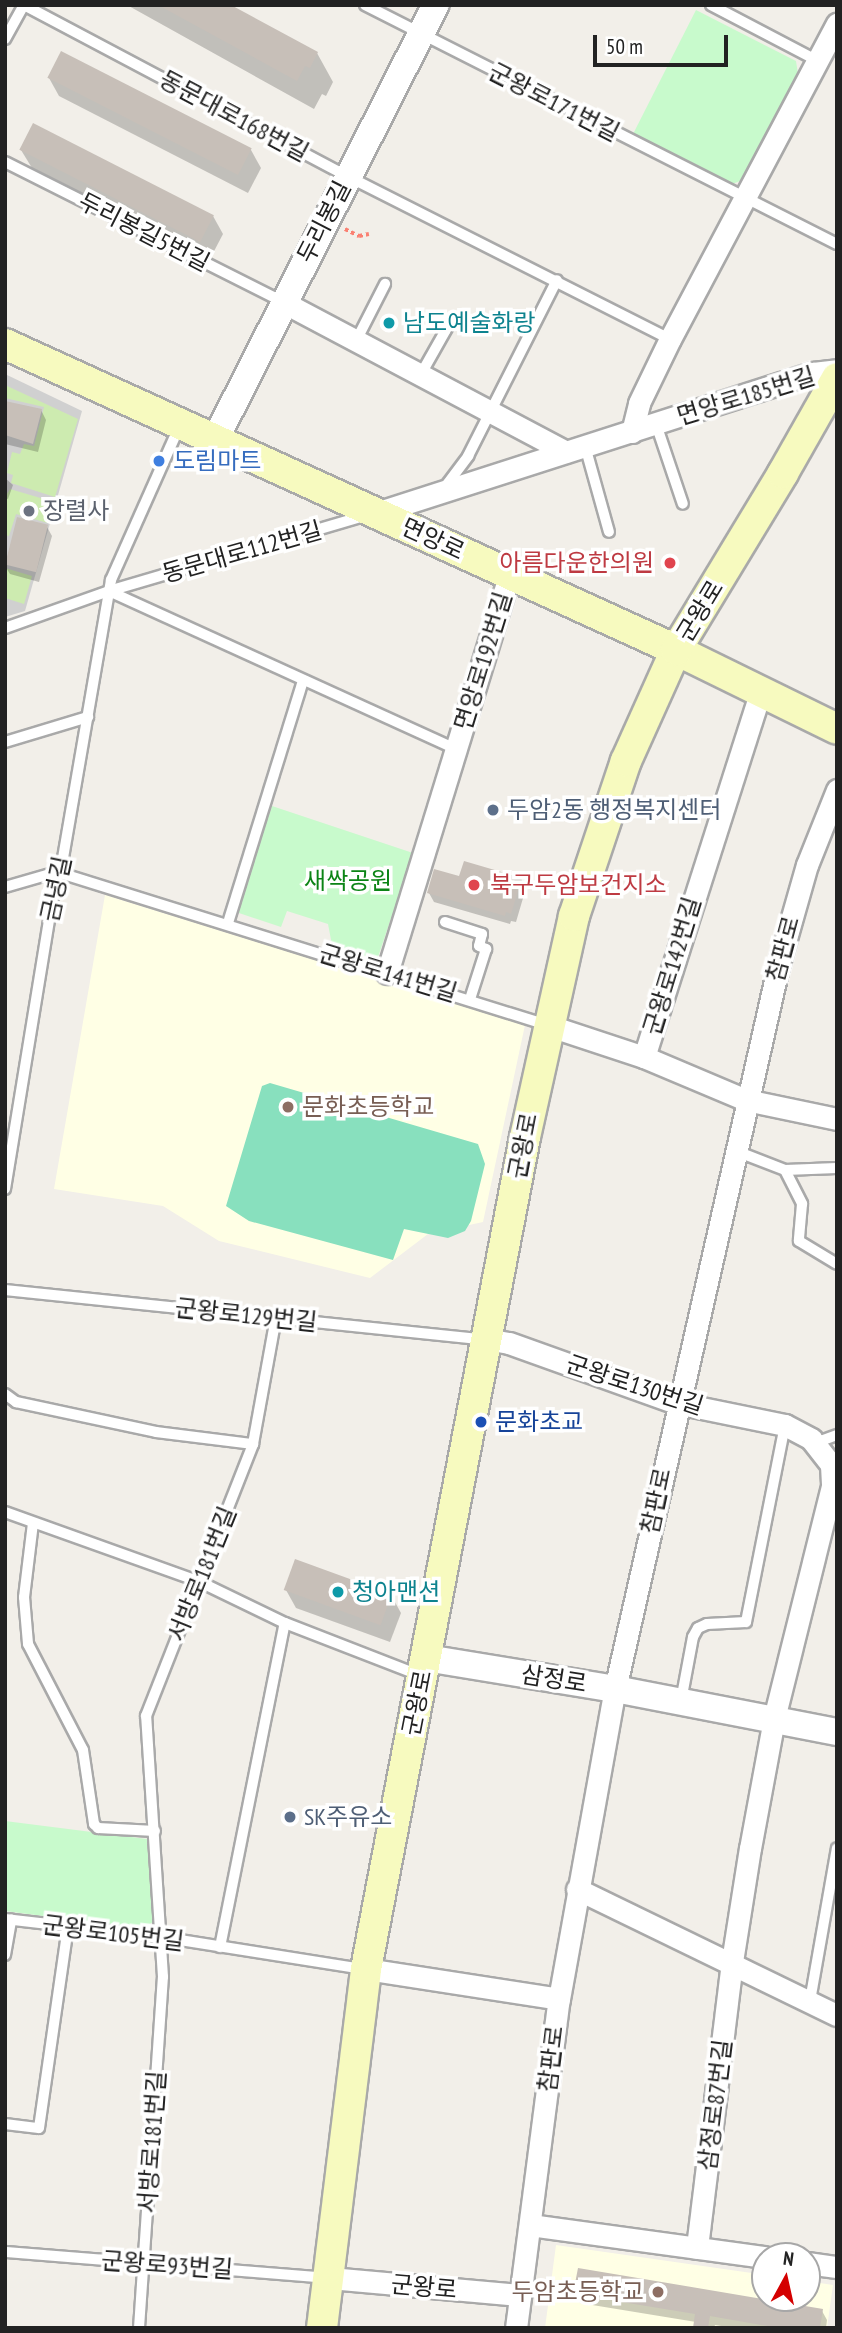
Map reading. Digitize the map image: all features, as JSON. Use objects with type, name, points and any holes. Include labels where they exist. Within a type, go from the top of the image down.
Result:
[{"type":"main road","name":"면앙로","points":[[5,344],[676,650],[837,729]]},
{"type":"main road","name":"군왕로","points":[[322,2328],[366,1969],[547,1025],[588,867],[626,761],[676,650],[837,378]]},
{"type":"street","name":"두리봉길","points":[[215,440],[436,5]]},
{"type":"street","points":[[670,339],[837,24]]},
{"type":"street","points":[[283,302],[491,411],[575,449]]},
{"type":"street","name":"면앙로185번길","points":[[632,432],[639,403],[670,339]]},
{"type":"street","name":"면앙로185번길","points":[[376,513],[443,489],[632,432],[813,373],[837,370]]},
{"type":"street","name":"면앙로192번길","points":[[387,973],[510,574]]},
{"type":"street","name":"군왕로142번길","points":[[644,1057],[700,874],[761,691]]},
{"type":"street","name":"참판로","points":[[516,2328],[559,1999],[615,1689],[746,1100],[794,908],[837,790]]},
{"type":"street","name":"군왕로142번길","points":[[547,1025],[644,1057],[746,1100],[837,1119]]},
{"type":"street","name":"군왕로130번길","points":[[486,1339],[509,1343],[677,1403],[785,1424],[799,1430],[815,1443],[831,1465],[834,1487]]},
{"type":"street","points":[[774,1719],[834,1487]]},
{"type":"street","name":"삼정로","points":[[424,1667],[615,1689],[837,1732]]},
{"type":"street","name":"삼정로87번길","points":[[697,2248],[732,1962],[774,1719]]},
{"type":"street","points":[[577,1889],[837,2015]]},
{"type":"street","points":[[366,1969],[559,1999]]},
{"type":"street","points":[[530,2225],[751,2256]]},
{"type":"street","name":"군왕로","points":[[329,2278],[520,2295]]},
{"type":"lane","points":[[5,39],[24,5]]},
{"type":"lane","name":"동문대로168번길","points":[[24,5],[347,176],[670,339]]},
{"type":"lane","name":"군왕로171번길","points":[[365,5],[837,244]]},
{"type":"lane","points":[[711,5],[818,61]]},
{"type":"lane","name":"두리봉길5번길","points":[[5,162],[283,302]]},
{"type":"lane","points":[[443,489],[468,456],[556,280]]},
{"type":"lane","points":[[357,339],[385,284]]},
{"type":"lane","points":[[421,374],[451,321]]},
{"type":"lane","points":[[109,591],[115,568],[180,424]]},
{"type":"lane","name":"면앙로185번길","points":[[656,424],[683,503]]},
{"type":"lane","points":[[575,449],[609,532]]},
{"type":"lane","name":"동문대로112번길","points":[[5,628],[109,591],[376,513]]},
{"type":"lane","name":"동문대로112번길","points":[[109,591],[303,680]]},
{"type":"lane","name":"금녕길","points":[[5,1189],[57,872],[63,858],[109,591]]},
{"type":"lane","points":[[228,923],[303,680]]},
{"type":"lane","name":"면앙로192번길","points":[[303,680],[456,749]]},
{"type":"lane","points":[[5,742],[88,717]]},
{"type":"lane","points":[[5,887],[57,872]]},
{"type":"lane","name":"군왕로141번길","points":[[57,872],[228,923],[547,1025]]},
{"type":"lane","points":[[444,922],[482,934],[479,946],[486,948],[470,999]]},
{"type":"lane","points":[[736,1151],[785,1170],[837,1168]]},
{"type":"lane","points":[[785,1170],[802,1204],[799,1241],[837,1264]]},
{"type":"lane","name":"군왕로129번길","points":[[5,1290],[486,1339]]},
{"type":"lane","name":"서방로181번길","points":[[139,2328],[163,1977],[146,1716],[253,1444],[276,1318]]},
{"type":"lane","points":[[5,1394],[16,1402],[156,1432],[253,1444]]},
{"type":"lane","points":[[681,1701],[693,1637],[698,1628],[707,1624],[746,1622],[785,1424]]},
{"type":"lane","points":[[815,1443],[837,1435]]},
{"type":"lane","points":[[5,1512],[198,1581],[285,1623],[424,1667]]},
{"type":"lane","points":[[33,1523],[27,1561],[25,1626],[33,1659],[83,1750],[94,1824],[98,1828],[155,1831]]},
{"type":"lane","name":"군왕로105번길","points":[[220,1947],[285,1623]]},
{"type":"lane","points":[[810,2001],[837,1848]]},
{"type":"lane","points":[[5,1955],[8,1920]]},
{"type":"lane","name":"군왕로105번길","points":[[8,1920],[161,1937],[366,1969]]},
{"type":"lane","points":[[5,2124],[38,2128],[68,1927]]},
{"type":"lane","name":"군왕로93번길","points":[[5,2252],[329,2278]]},
{"type":"shaded area","name":"장렬사","points":[[5,374],[82,411],[25,611],[5,617]]},
{"type":"shaded area","name":"문화초등학교","points":[[105,895],[525,1025],[483,1222],[428,1234],[370,1278],[219,1241],[163,1206],[54,1189]]},
{"type":"shaded area","name":"두암초등학교","points":[[556,2245],[751,2273],[751,2312],[821,2312],[821,2283],[833,2285],[827,2328],[545,2328]]},
{"type":"green space","points":[[696,10],[796,61],[798,74],[746,179],[729,185],[632,136]]},
{"type":"green space","points":[[5,385],[78,419],[55,497],[11,483],[13,475],[7,473],[12,452],[20,454],[24,444],[34,446],[44,407],[5,398]]},
{"type":"green space","points":[[10,489],[54,502],[48,523],[16,514],[9,536],[5,535],[5,497]]},
{"type":"green space","points":[[5,568],[32,576],[24,604],[5,598]]},
{"type":"green space","name":"새싹공원","points":[[272,806],[413,853],[377,960],[332,945],[328,924],[287,911],[281,927],[236,912]]},
{"type":"green space","points":[[270,1083],[478,1144],[485,1164],[471,1221],[465,1231],[448,1238],[404,1229],[393,1260],[249,1221],[226,1206],[262,1086]]},
{"type":"green space","points":[[5,1821],[147,1839],[153,1922],[142,1929],[5,1911]]},
{"type":"building","points":[[158,5],[231,5],[318,52],[310,68],[305,66],[297,81]]},
{"type":"building","points":[[61,51],[252,148],[238,175],[47,78]]},
{"type":"building","points":[[33,123],[214,215],[200,242],[19,150]]},
{"type":"building","points":[[5,401],[42,409],[33,444],[5,435]]},
{"type":"building","points":[[17,517],[48,525],[36,572],[5,565]]},
{"type":"building","name":"북구두암보건지소","points":[[464,861],[522,878],[511,914],[506,912],[505,916],[427,893],[434,869],[459,876]]},
{"type":"building","name":"청아맨션","points":[[295,1559],[392,1594],[381,1625],[284,1590]]},
{"type":"building","points":[[578,2268],[751,2297],[751,2312],[821,2312],[823,2309],[820,2328],[779,2328],[710,2316],[708,2328],[693,2328],[695,2314],[573,2294]]},
{"type":"place","name":"남도예술화랑","points":[[389,323]]},
{"type":"place","name":"도림마트","points":[[159,461]]},
{"type":"place","name":"장렬사","points":[[29,511]]},
{"type":"place","name":"아름다운한의원","points":[[670,563]]},
{"type":"place","name":"두암2동 행정복지센터","points":[[493,810]]},
{"type":"place","name":"북구두암보건지소","points":[[474,885]]},
{"type":"place","name":"문화초등학교","points":[[288,1107]]},
{"type":"place","name":"문화초교","points":[[481,1422]]},
{"type":"place","name":"청아맨션","points":[[338,1592]]},
{"type":"place","name":"SK주유소","points":[[290,1817]]},
{"type":"place","name":"두암초등학교","points":[[658,2292]]}]
